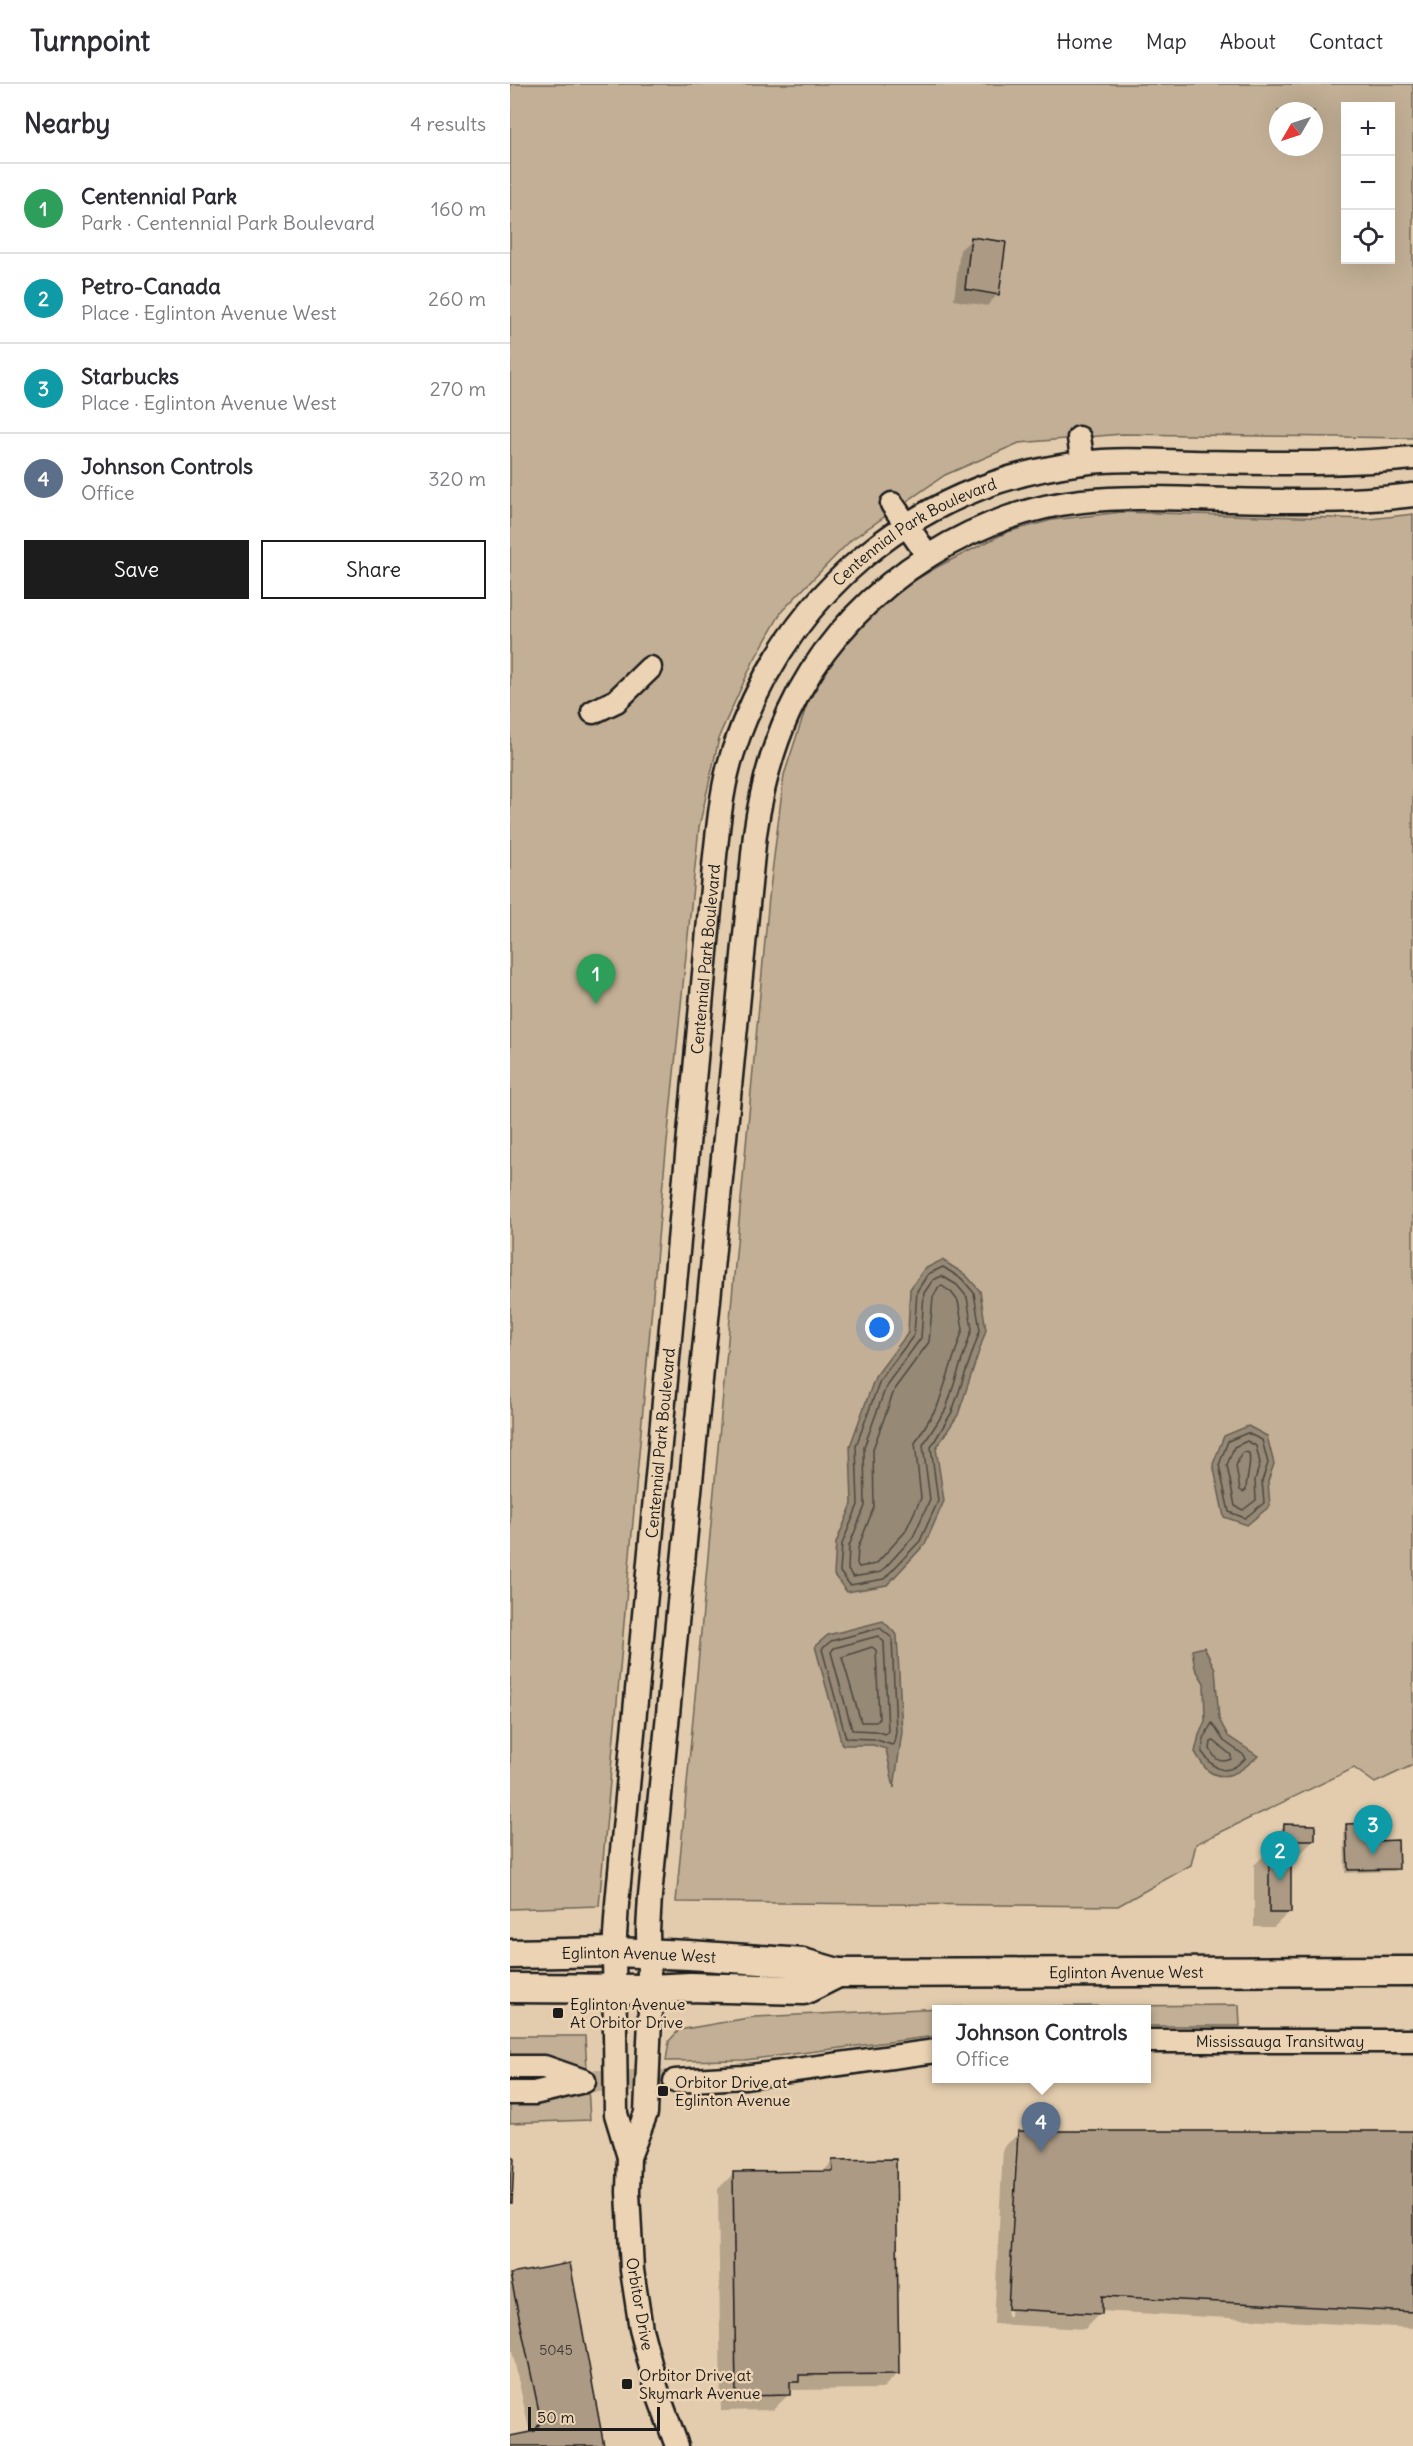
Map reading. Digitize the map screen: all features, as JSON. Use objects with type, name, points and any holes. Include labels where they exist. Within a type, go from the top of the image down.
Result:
[{"type":"main road","name":"Eglinton Avenue West","points":[[510,1954],[614,1971],[803,1964],[838,1973],[1413,1971]]},
{"type":"main road","name":"Eglinton Avenue West","points":[[510,1988],[614,1971]]},
{"type":"street","points":[[1079,438],[1083,463]]},
{"type":"street","name":"Centennial Park Boulevard","points":[[614,1971],[690,1119],[723,792],[732,754],[762,665],[845,571],[907,525],[967,494],[1010,478],[1083,463],[1133,461],[1371,462],[1413,458]]},
{"type":"street","name":"Centennial Park Boulevard","points":[[649,1971],[650,1896],[658,1809],[675,1662],[755,834],[765,776],[789,712],[804,683],[846,626],[888,585],[928,556],[980,529],[1023,513],[1080,501],[1134,498],[1341,499],[1413,495]]},
{"type":"street","points":[[892,504],[928,556]]},
{"type":"street","points":[[593,712],[616,701],[650,668]]},
{"type":"street","points":[[690,1119],[727,1120]]},
{"type":"street","name":"Orbitor Drive","points":[[614,1971],[616,2114],[629,2157],[628,2192],[632,2270],[638,2310],[658,2394],[677,2446]]},
{"type":"street","name":"Orbitor Drive","points":[[629,2157],[646,2113],[649,1971]]},
{"type":"street","name":"Mississauga Transitway","points":[[1151,2042],[1413,2041]]},
{"type":"street","points":[[675,2081],[744,2077],[932,2052]]},
{"type":"street","points":[[510,2067],[544,2067],[584,2081],[534,2093],[510,2093]]},
{"type":"shaded area","points":[[510,84],[1413,84],[1413,438],[1122,434],[1019,443],[945,475],[851,540],[782,611],[753,662],[720,734],[699,827],[663,1182],[599,1906],[510,1909]]},
{"type":"shaded area","points":[[1122,512],[1370,519],[1413,514],[1413,1765],[1375,1783],[1354,1768],[1196,1844],[1191,1865],[1118,1906],[676,1902],[769,897],[784,775],[807,704],[837,653],[888,596],[939,566],[1007,532],[1052,520]]},
{"type":"shaded area","points":[[1239,2005],[1240,2026],[1151,2026],[1151,2006]]},
{"type":"shaded area","points":[[932,2008],[932,2037],[745,2060],[666,2061],[669,2041],[679,2030],[754,2017]]},
{"type":"shaded area","points":[[510,2036],[585,2036],[590,2120],[510,2123]]},
{"type":"water","points":[[942,1260],[966,1275],[980,1291],[986,1330],[958,1415],[936,1448],[944,1501],[925,1544],[887,1585],[847,1592],[834,1575],[836,1543],[852,1504],[850,1446],[875,1377],[908,1333],[910,1289],[924,1269]]},
{"type":"water","points":[[1248,1426],[1267,1436],[1274,1464],[1268,1481],[1270,1506],[1247,1525],[1224,1517],[1213,1464],[1224,1436]]},
{"type":"water","points":[[883,1621],[897,1635],[902,1732],[894,1788],[886,1749],[873,1745],[842,1745],[815,1646],[828,1635]]},
{"type":"water","points":[[1204,1647],[1215,1669],[1219,1719],[1228,1736],[1258,1756],[1230,1775],[1217,1775],[1208,1771],[1195,1752],[1205,1721],[1204,1683],[1195,1668],[1192,1650]]},
{"type":"building","points":[[971,237],[1006,242],[999,295],[965,289]]},
{"type":"building","points":[[1375,1823],[1376,1841],[1398,1840],[1399,1869],[1348,1870],[1346,1824]]},
{"type":"building","points":[[1284,1824],[1315,1825],[1315,1840],[1283,1840]]},
{"type":"building","points":[[1269,1849],[1291,1849],[1291,1913],[1269,1913]]},
{"type":"building","points":[[1018,2131],[1413,2131],[1413,2312],[1102,2296],[1102,2314],[1008,2309]]},
{"type":"building","points":[[510,2155],[514,2159],[512,2203],[510,2203]]},
{"type":"building","points":[[896,2159],[899,2374],[799,2375],[799,2382],[790,2382],[790,2395],[736,2396],[733,2172],[833,2171],[832,2160]]},
{"type":"building","points":[[570,2263],[604,2446],[510,2446],[510,2436],[535,2431],[541,2421],[510,2274]]},
{"type":"tunnel","points":[[584,2081],[675,2081]]},
{"type":"place","name":"Centennial Park","points":[[596,1004]]},
{"type":"place","name":"Starbucks","points":[[1373,1855]]},
{"type":"place","name":"Petro-Canada","points":[[1280,1881]]},
{"type":"place","name":"Eglinton Avenue At Orbitor Drive","points":[[558,2013]]},
{"type":"place","name":"Orbitor Drive at Eglinton Avenue","points":[[663,2091]]},
{"type":"place","name":"Johnson Controls","points":[[1041,2152]]},
{"type":"place","name":"Orbitor Drive at Skymark Avenue","points":[[627,2384]]}]
